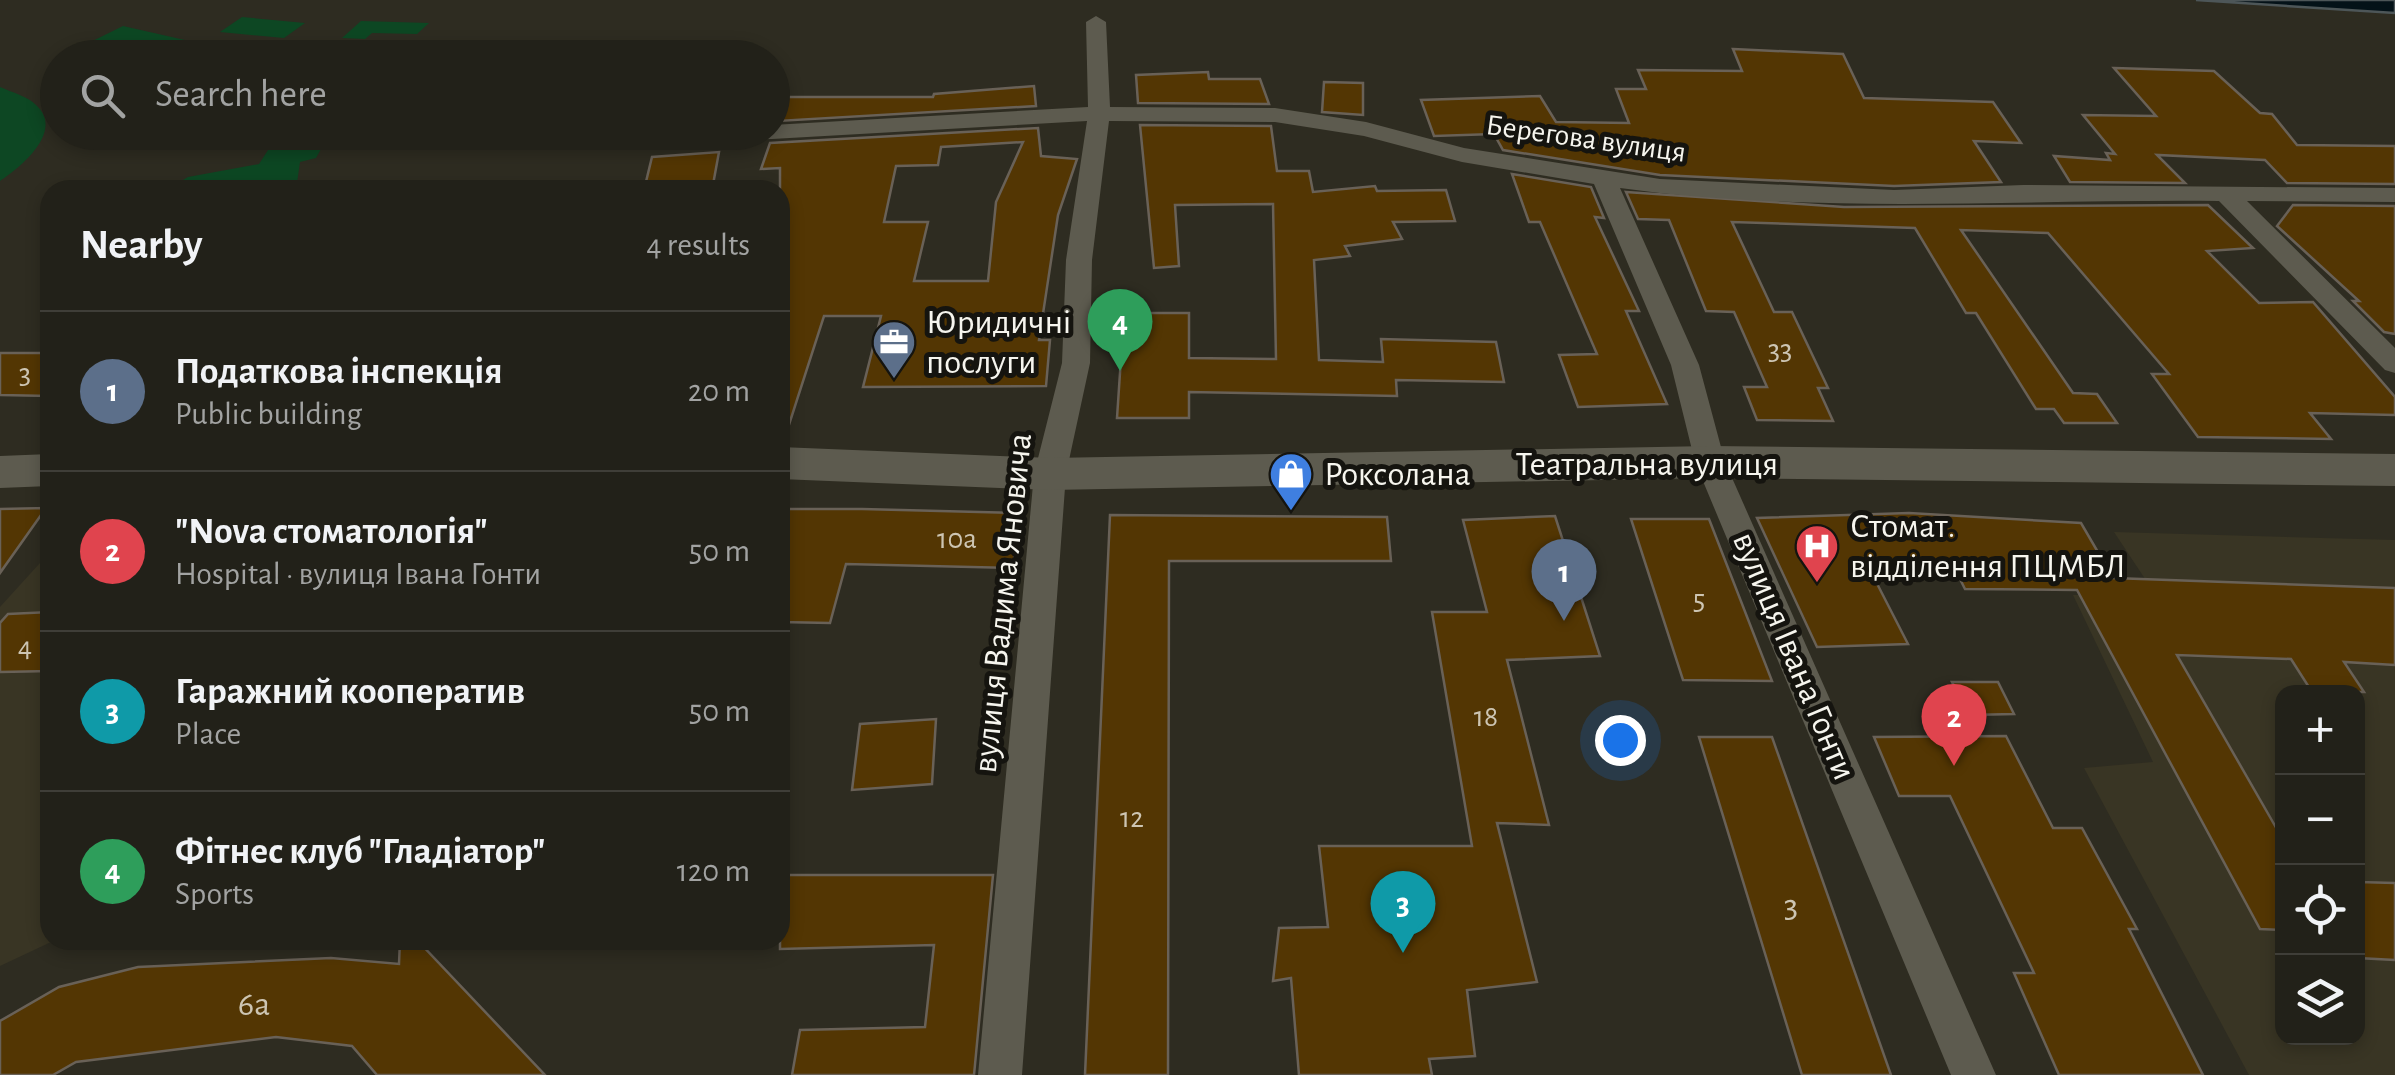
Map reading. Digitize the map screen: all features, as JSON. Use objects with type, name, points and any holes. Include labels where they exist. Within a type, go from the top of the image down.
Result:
[{"type":"street","name":"вулиця Вадима Яновича","points":[[1000,1075],[1050,474],[1076,364],[1079,260],[1099,114],[1096,22]]},
{"type":"street","name":"Берегова вулиця","points":[[790,131],[1099,114],[1275,115],[1366,128],[1462,154],[1660,186],[1894,198],[2024,192],[2395,195]]},
{"type":"street","name":"вулиця Івана Гонти","points":[[1603,178],[1686,365],[1710,462],[1974,1075]]},
{"type":"street","points":[[2226,194],[2395,364]]},
{"type":"street","name":"Театральна вулиця","points":[[790,462],[1050,474],[1710,462],[2395,470]]},
{"type":"street","points":[[0,472],[40,470]]},
{"type":"shaded area","points":[[2196,0],[2395,0],[2395,13]]},
{"type":"shaded area","points":[[2114,532],[2395,540],[2395,1075],[2249,1075],[2084,768],[2153,762],[2073,595],[2155,594]]},
{"type":"shaded area","points":[[40,563],[40,947],[0,966],[0,607]]},
{"type":"green space","points":[[242,17],[305,23],[284,38],[220,32]]},
{"type":"green space","points":[[361,21],[429,23],[417,34],[372,33],[365,39],[342,38]]},
{"type":"green space","points":[[123,26],[185,40],[95,40]]},
{"type":"green space","points":[[0,87],[24,97],[40,110],[40,142],[19,167],[0,181]]},
{"type":"green space","points":[[268,150],[320,150],[316,158],[300,162],[297,180],[183,180],[188,177],[259,164]]},
{"type":"building","points":[[1733,49],[1843,54],[1864,98],[1993,102],[2021,143],[1974,141],[2001,182],[1894,186],[1660,175],[1503,150],[1494,134],[1434,136],[1421,100],[1540,96],[1556,122],[1629,123],[1616,89],[1646,89],[1638,70],[1742,71]]},
{"type":"building","points":[[2114,68],[2214,71],[2260,113],[2272,114],[2297,145],[2395,146],[2395,184],[2287,183],[2265,160],[2157,155],[2185,183],[2070,182],[2054,156],[2110,160],[2106,153],[2115,154],[2083,115],[2156,116]]},
{"type":"building","points":[[1208,72],[1209,79],[1260,79],[1269,104],[1138,103],[1136,75]]},
{"type":"building","points":[[1324,82],[1363,83],[1363,115],[1322,112]]},
{"type":"building","points":[[1034,86],[1036,106],[790,120],[790,97],[934,94]]},
{"type":"building","points":[[1140,125],[1271,126],[1277,171],[1309,171],[1313,192],[1375,186],[1377,191],[1446,190],[1455,221],[1393,222],[1402,239],[1345,246],[1350,256],[1314,260],[1319,360],[1383,362],[1381,339],[1496,342],[1504,382],[1396,380],[1397,396],[1189,392],[1189,418],[1117,418],[1124,313],[1189,313],[1189,358],[1276,359],[1273,204],[1175,205],[1179,266],[1154,268]]},
{"type":"building","points":[[1038,128],[1041,156],[1077,159],[1058,215],[1039,340],[1050,340],[1046,386],[863,387],[881,316],[824,316],[790,422],[790,180],[780,180],[780,168],[761,169],[768,150],[790,150],[790,142]],"holes":[[[1023,142],[996,202],[988,281],[914,281],[928,222],[884,222],[896,166],[938,165],[941,147]]]},
{"type":"building","points":[[719,152],[714,180],[646,180],[652,157]]},
{"type":"building","points":[[1512,174],[1591,187],[1604,218],[1595,217],[1639,311],[1626,311],[1667,404],[1578,407],[1559,355],[1597,354],[1540,222],[1529,222]]},
{"type":"building","points":[[1626,192],[1844,207],[2208,205],[2253,248],[2207,251],[2259,303],[2313,302],[2395,397],[2395,415],[2310,413],[2331,439],[2198,437],[2152,374],[2169,374],[2048,233],[1961,230],[2073,393],[2097,394],[2117,423],[2064,423],[2054,409],[2036,409],[1976,313],[1966,313],[1915,228],[1732,222],[1774,312],[1792,312],[1828,388],[1818,388],[1833,421],[1757,420],[1744,387],[1767,387],[1734,312],[1706,311],[1669,220],[1638,219]]},
{"type":"building","points":[[2293,205],[2395,206],[2395,334],[2384,332],[2353,301],[2359,301],[2277,226]]},
{"type":"building","points":[[0,353],[40,353],[40,396],[0,395]]},
{"type":"building","points":[[40,508],[40,516],[0,573],[0,509]]},
{"type":"building","points":[[790,509],[1020,513],[1013,568],[846,564],[830,623],[790,622]]},
{"type":"building","points":[[1909,513],[2081,523],[2113,578],[2395,588],[2395,665],[2344,662],[2359,685],[2308,685],[2291,659],[2177,655],[2275,826],[2275,930],[2260,929],[2077,590],[1965,589],[1953,565],[1869,568],[1908,644],[1817,647],[1757,518]]},
{"type":"building","points":[[1110,515],[1387,517],[1391,561],[1169,561],[1168,1075],[1085,1075]]},
{"type":"building","points":[[1555,516],[1600,656],[1507,660],[1549,825],[1497,823],[1537,982],[1467,990],[1475,1056],[1429,1059],[1432,1075],[1299,1075],[1291,978],[1273,981],[1279,928],[1328,927],[1319,846],[1472,846],[1432,612],[1487,612],[1463,520]]},
{"type":"building","points":[[1631,519],[1709,519],[1772,681],[1683,680]]},
{"type":"building","points":[[40,612],[40,671],[0,672],[0,623],[8,614]]},
{"type":"building","points":[[1952,682],[1998,682],[2014,714],[1969,715]]},
{"type":"building","points":[[936,719],[932,784],[852,790],[860,724]]},
{"type":"building","points":[[2006,736],[2053,828],[2082,828],[2137,929],[2129,929],[2203,1075],[2059,1075],[2014,973],[2034,973],[1950,796],[1899,796],[1874,737]]},
{"type":"building","points":[[1699,737],[1772,737],[1891,1075],[1802,1075]]},
{"type":"building","points":[[790,875],[993,875],[974,1075],[792,1075],[800,1030],[925,1027],[934,945],[790,949]]},
{"type":"building","points":[[2365,882],[2395,883],[2395,960],[2365,958]]},
{"type":"building","points":[[400,950],[426,950],[545,1075],[377,1075],[352,1046],[276,1037],[76,1062],[53,1075],[0,1075],[0,1021],[59,987],[138,967],[331,958],[399,964]]},
{"type":"place","name":"Фітнес клуб \"Гладіатор\"","points":[[1120,371]]},
{"type":"place","name":"Юридичні послуги","points":[[894,380]]},
{"type":"place","name":"Роксолана","points":[[1291,512]]},
{"type":"place","name":"Стомат. відділення ПЦМБЛ","points":[[1817,584]]},
{"type":"place","name":"Податкова інспекція","points":[[1564,621]]},
{"type":"place","name":"\"Nova стоматологія\"","points":[[1954,766]]},
{"type":"place","name":"Гаражний кооператив","points":[[1403,953]]}]
